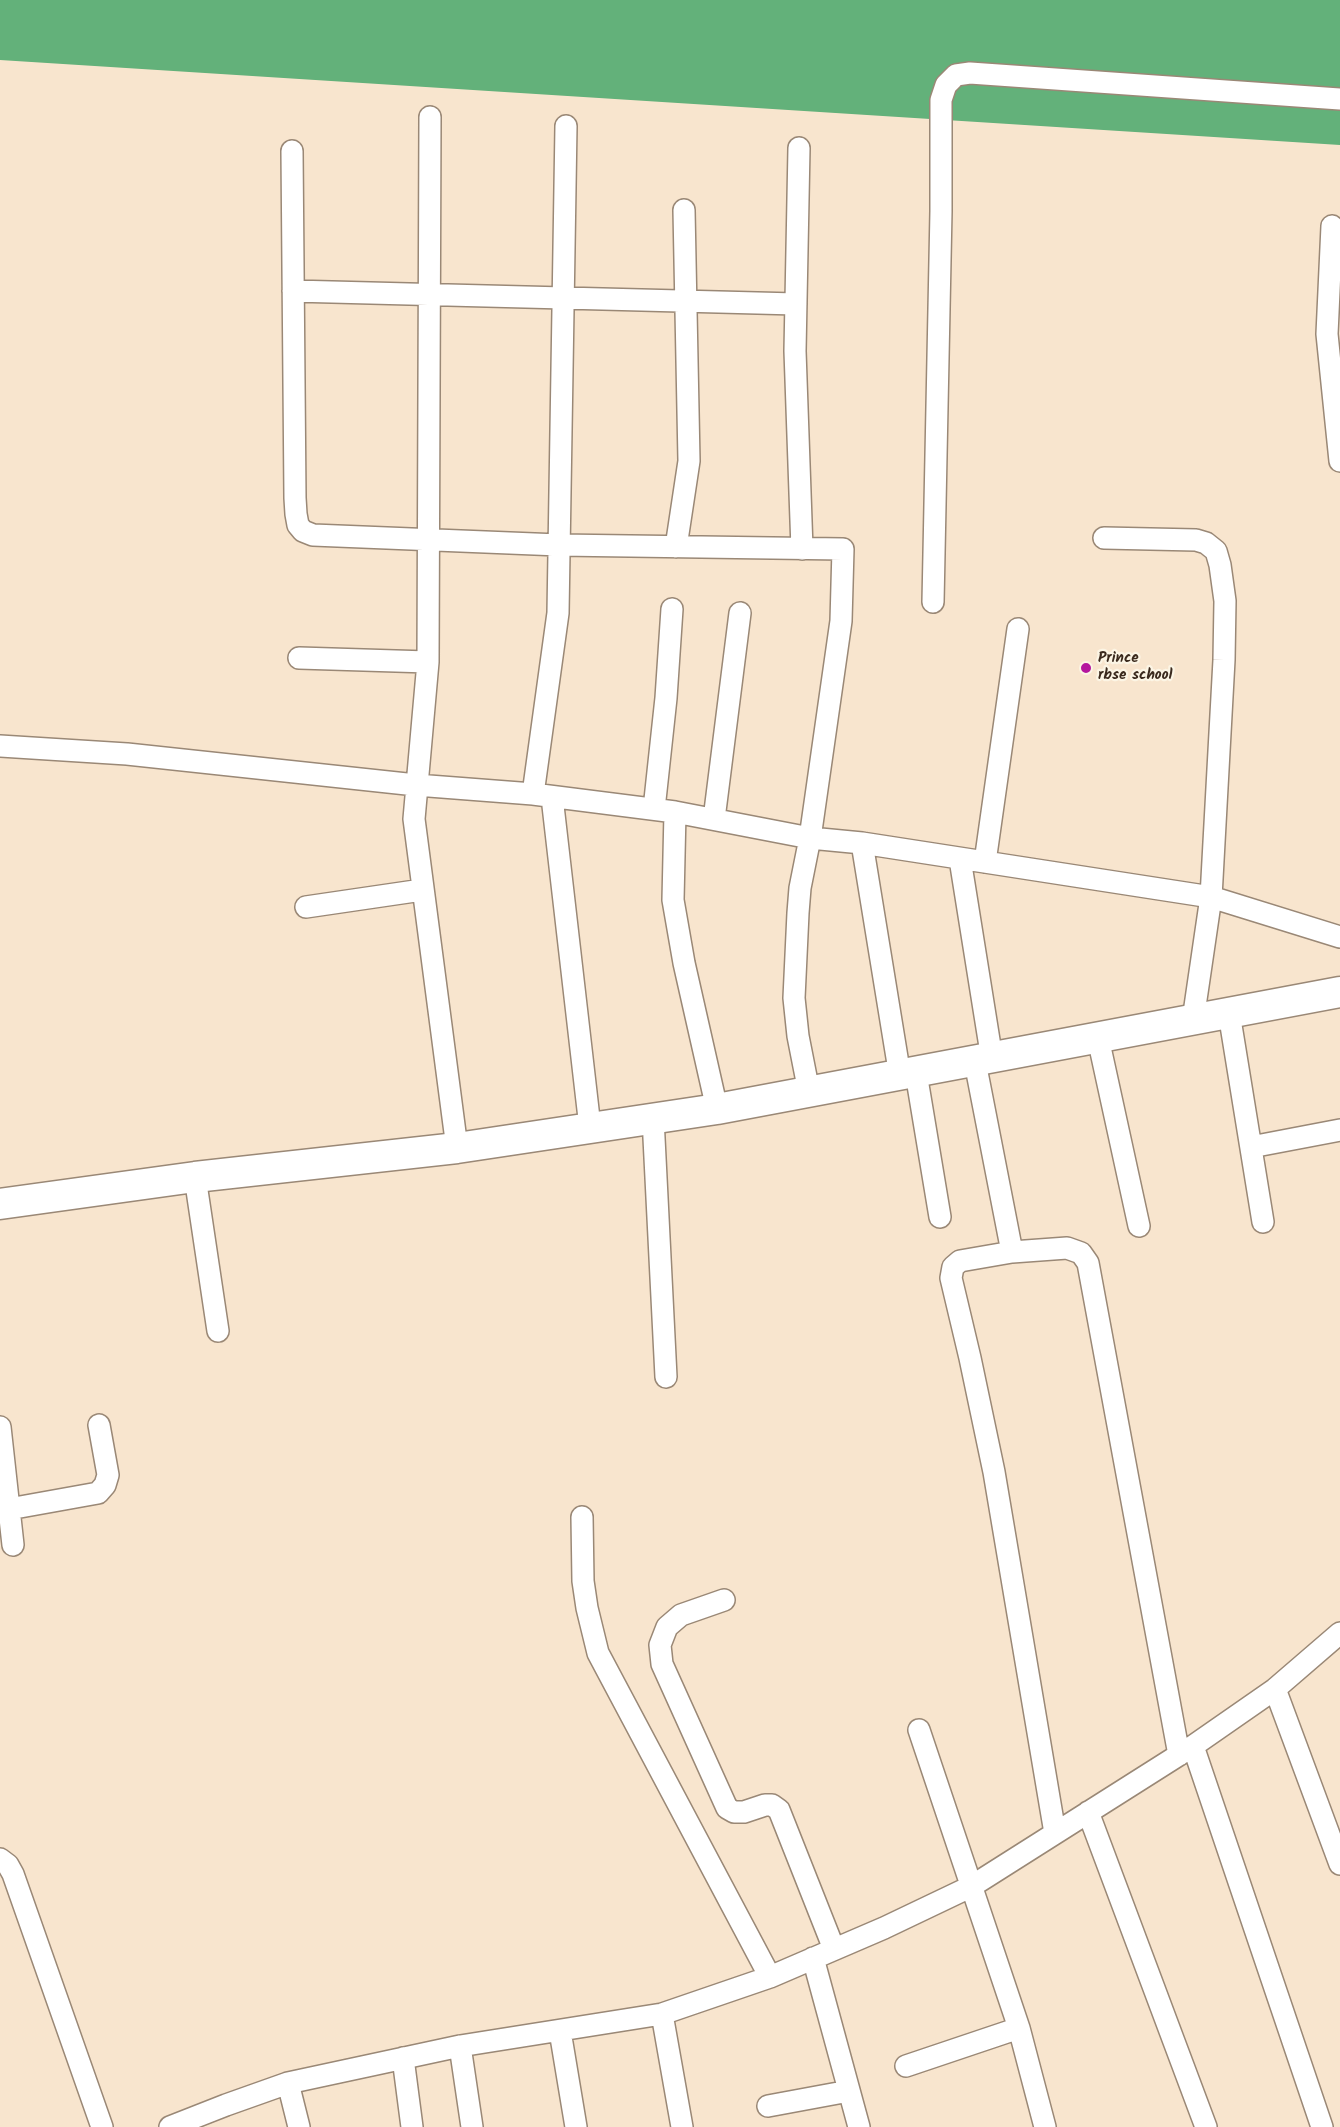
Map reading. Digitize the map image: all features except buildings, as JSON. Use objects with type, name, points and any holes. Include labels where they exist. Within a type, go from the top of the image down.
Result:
[{"type":"street","points":[[933,602],[941,223],[941,100],[946,85],[956,75],[970,73],[1340,99]]},
{"type":"street","points":[[430,117],[428,662],[414,819],[457,1148]]},
{"type":"street","points":[[566,126],[559,546],[555,640],[542,796],[590,1127]]},
{"type":"street","points":[[799,148],[796,402],[802,549]]},
{"type":"street","points":[[292,151],[295,498],[298,525],[303,531],[313,535],[559,546],[843,549],[841,621],[810,838],[800,888],[794,998],[798,1036],[809,1092]]},
{"type":"street","points":[[676,547],[689,461],[684,210]]},
{"type":"street","points":[[1332,226],[1327,334],[1340,461]]},
{"type":"street","points":[[293,291],[796,304]]},
{"type":"street","points":[[1104,538],[1196,540],[1206,543],[1216,551],[1224,601],[1224,660],[1211,897],[1192,1020]]},
{"type":"street","points":[[654,810],[666,698],[672,609]]},
{"type":"street","points":[[714,819],[740,613]]},
{"type":"street","points":[[985,862],[1018,629]]},
{"type":"street","points":[[299,658],[428,662]]},
{"type":"street","points":[[0,746],[128,754],[542,796],[675,812],[810,838],[862,843],[1211,897],[1340,937]]},
{"type":"street","points":[[675,812],[673,900],[684,963],[717,1109]]},
{"type":"street","points":[[862,843],[908,1074],[940,1217]]},
{"type":"street","points":[[960,859],[984,1060],[1012,1252]]},
{"type":"street","points":[[306,907],[422,890]]},
{"type":"street","points":[[0,1204],[195,1177],[457,1148],[717,1109],[1340,992]]},
{"type":"street","points":[[1229,1013],[1263,1222]]},
{"type":"street","points":[[1098,1038],[1139,1226]]},
{"type":"street","points":[[653,1118],[666,1377]]},
{"type":"street","points":[[1251,1147],[1340,1130]]},
{"type":"street","points":[[195,1177],[218,1331]]},
{"type":"street","points":[[1055,1833],[994,1472],[951,1278],[953,1267],[960,1261],[1012,1252],[1067,1248],[1081,1253],[1088,1263],[1186,1750],[1322,2127]]},
{"type":"street","points":[[9,1509],[98,1492],[105,1485],[108,1475],[99,1425]]},
{"type":"street","points":[[0,1436],[13,1545]]},
{"type":"street","points":[[582,1517],[583,1581],[586,1608],[598,1653],[770,1977]]},
{"type":"street","points":[[724,1600],[681,1616],[667,1627],[660,1645],[662,1664],[727,1808],[734,1812],[744,1812],[772,1805],[779,1810],[834,1949]]},
{"type":"street","points":[[170,2127],[288,2083],[460,2046],[662,2014],[770,1977],[884,1928],[972,1886],[1186,1750],[1275,1689],[1340,1633]]},
{"type":"street","points":[[1275,1689],[1340,1864]]},
{"type":"street","points":[[919,1730],[1019,2028],[1045,2127]]},
{"type":"street","points":[[1088,1812],[1206,2127]]},
{"type":"street","points":[[0,1859],[8,1865],[13,1874],[102,2127]]},
{"type":"street","points":[[813,1958],[859,2127]]},
{"type":"street","points":[[662,2014],[682,2127]]},
{"type":"street","points":[[906,2066],[1019,2028]]},
{"type":"street","points":[[560,2031],[576,2127]]},
{"type":"street","points":[[460,2046],[472,2127]]},
{"type":"street","points":[[403,2058],[412,2127]]},
{"type":"street","points":[[288,2083],[299,2127]]},
{"type":"street","points":[[768,2106],[849,2091]]},
{"type":"green space","points":[[0,0],[1340,0],[1340,145],[0,60]]},
{"type":"place","name":"Prince rbse school","points":[[1086,668]]}]
